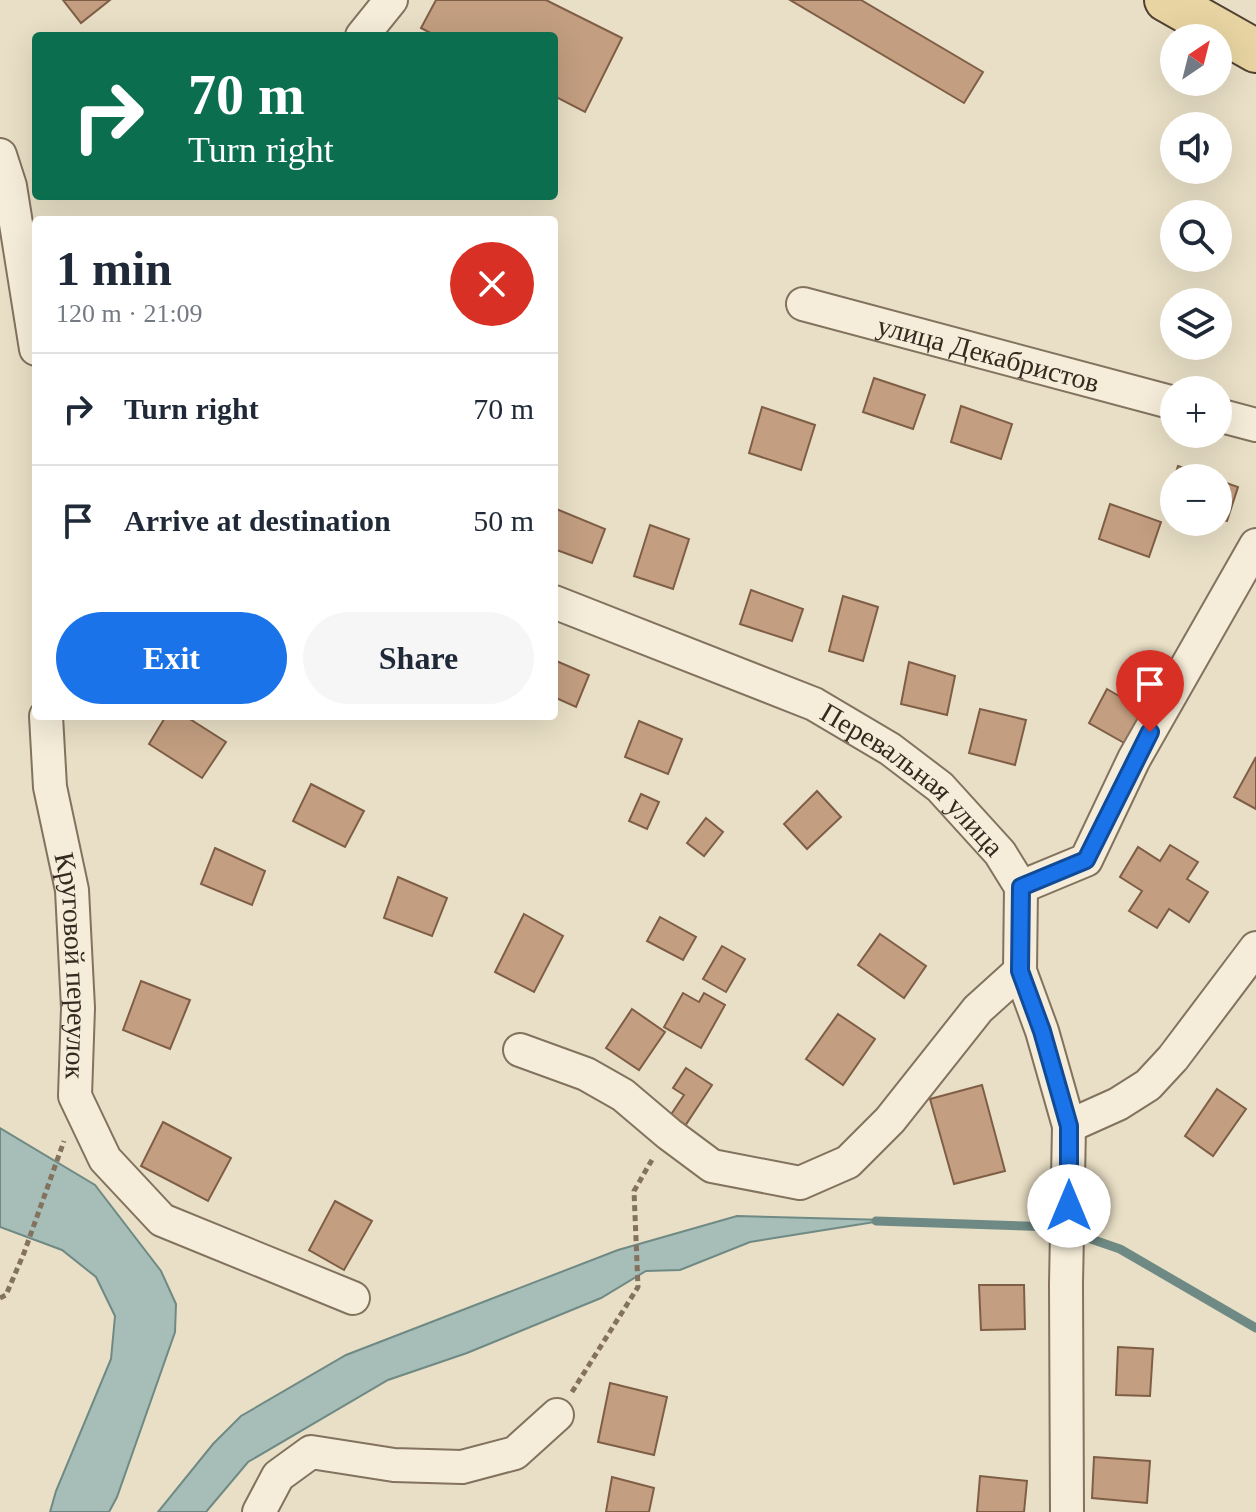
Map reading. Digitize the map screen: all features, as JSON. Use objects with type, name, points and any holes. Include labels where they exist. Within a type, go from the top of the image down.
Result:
[{"type":"main road","points":[[1166,0],[1256,51]]},
{"type":"street","points":[[365,32],[391,0]]},
{"type":"street","points":[[0,155],[10,186],[32,324]]},
{"type":"street","name":"улица Декабристов","points":[[803,304],[1160,399]]},
{"type":"street","points":[[1232,419],[1256,425]]},
{"type":"street","points":[[1021,887],[1086,860],[1134,759],[1256,545]]},
{"type":"street","name":"Перевальная улица","points":[[558,604],[814,704],[890,749],[940,787],[1000,853],[1021,887],[1020,971],[1042,1031],[1069,1126],[1067,1512]]},
{"type":"street","name":"Круговой переулок","points":[[46,720],[50,787],[72,890],[78,1008],[75,1096],[105,1159],[162,1220],[353,1298]]},
{"type":"street","points":[[1069,1126],[1118,1104],[1148,1085],[1173,1058],[1256,948]]},
{"type":"street","points":[[520,1050],[586,1074],[623,1095],[712,1166],[800,1183],[848,1162],[890,1120],[978,1009],[1020,971]]},
{"type":"street","points":[[259,1512],[278,1476],[311,1452],[394,1465],[462,1467],[515,1453],[557,1415]]},
{"type":"path","points":[[557,1415],[638,1287],[634,1191],[669,1134]]},
{"type":"path","points":[[0,1298],[6,1295],[24,1253],[63,1146]]},
{"type":"water","points":[[0,1128],[95,1185],[161,1271],[176,1304],[175,1332],[109,1512],[50,1512],[111,1359],[115,1316],[96,1277],[62,1250],[0,1227]]},
{"type":"water","points":[[737,1216],[887,1220],[750,1242],[680,1270],[646,1271],[601,1298],[467,1353],[388,1380],[248,1462],[206,1512],[158,1512],[213,1444],[241,1416],[346,1355],[618,1250]]},
{"type":"building","points":[[63,0],[110,0],[81,23]]},
{"type":"building","points":[[436,0],[546,0],[622,38],[585,112],[558,98],[558,32],[428,32],[421,28]]},
{"type":"building","points":[[790,0],[861,0],[983,72],[964,103]]},
{"type":"building","points":[[874,378],[925,395],[913,429],[863,412]]},
{"type":"building","points":[[961,406],[1012,424],[1001,459],[951,442]]},
{"type":"building","points":[[762,407],[815,425],[801,470],[749,453]]},
{"type":"building","points":[[1232,485],[1238,487],[1232,506]]},
{"type":"building","points":[[1110,504],[1160,522],[1149,557],[1099,539]]},
{"type":"building","points":[[558,510],[605,529],[592,563],[558,550]]},
{"type":"building","points":[[650,525],[689,539],[673,589],[634,576]]},
{"type":"building","points":[[751,590],[803,609],[792,641],[740,624]]},
{"type":"building","points":[[843,596],[878,607],[863,661],[829,651]]},
{"type":"building","points":[[558,662],[589,675],[576,707],[558,699]]},
{"type":"building","points":[[909,662],[955,676],[947,715],[901,704]]},
{"type":"building","points":[[1107,689],[1145,711],[1126,744],[1089,723]]},
{"type":"building","points":[[980,709],[1026,720],[1015,765],[969,753]]},
{"type":"building","points":[[164,720],[191,720],[226,742],[202,778],[149,744]]},
{"type":"building","points":[[639,721],[682,739],[668,774],[625,757]]},
{"type":"building","points":[[1256,757],[1256,809],[1234,797]]},
{"type":"building","points":[[311,784],[364,811],[345,847],[293,821]]},
{"type":"building","points":[[817,791],[841,817],[807,849],[784,824]]},
{"type":"building","points":[[641,794],[659,802],[647,829],[629,821]]},
{"type":"building","points":[[706,818],[723,832],[704,856],[687,843]]},
{"type":"building","points":[[1170,845],[1198,862],[1187,879],[1208,892],[1189,922],[1169,909],[1157,928],[1129,911],[1142,891],[1120,877],[1138,847],[1160,861]]},
{"type":"building","points":[[215,848],[265,871],[252,905],[201,884]]},
{"type":"building","points":[[398,877],[447,898],[432,936],[384,918]]},
{"type":"building","points":[[524,914],[563,936],[534,992],[495,972]]},
{"type":"building","points":[[660,917],[696,937],[683,960],[647,941]]},
{"type":"building","points":[[880,934],[926,966],[904,998],[858,965]]},
{"type":"building","points":[[722,946],[745,959],[726,992],[703,979]]},
{"type":"building","points":[[141,981],[190,1000],[170,1049],[123,1030]]},
{"type":"building","points":[[683,993],[699,1002],[704,993],[725,1005],[701,1048],[664,1027]]},
{"type":"building","points":[[632,1009],[665,1032],[639,1070],[606,1048]]},
{"type":"building","points":[[838,1014],[875,1039],[843,1085],[806,1059]]},
{"type":"building","points":[[686,1068],[712,1085],[681,1132],[666,1122],[684,1095],[673,1088]]},
{"type":"building","points":[[982,1085],[1005,1171],[954,1184],[930,1099]]},
{"type":"building","points":[[1217,1089],[1246,1109],[1213,1156],[1185,1136]]},
{"type":"building","points":[[163,1122],[231,1158],[208,1201],[141,1166]]},
{"type":"building","points":[[335,1201],[372,1221],[344,1270],[309,1250]]},
{"type":"building","points":[[979,1285],[1024,1285],[1025,1329],[981,1330]]},
{"type":"building","points":[[1118,1347],[1153,1349],[1150,1396],[1116,1395]]},
{"type":"building","points":[[610,1383],[667,1397],[654,1455],[598,1442]]},
{"type":"building","points":[[1094,1457],[1150,1461],[1147,1503],[1092,1498]]},
{"type":"building","points":[[980,1476],[1027,1481],[1024,1512],[977,1512]]},
{"type":"building","points":[[612,1477],[654,1488],[649,1512],[606,1512]]},
{"type":"waterway","points":[[876,1221],[1056,1227],[1120,1249],[1256,1328]]},
{"type":"route","points":[[1069,1206],[1069,1126],[1042,1031],[1020,971],[1021,887],[1086,860],[1150,732]]}]
